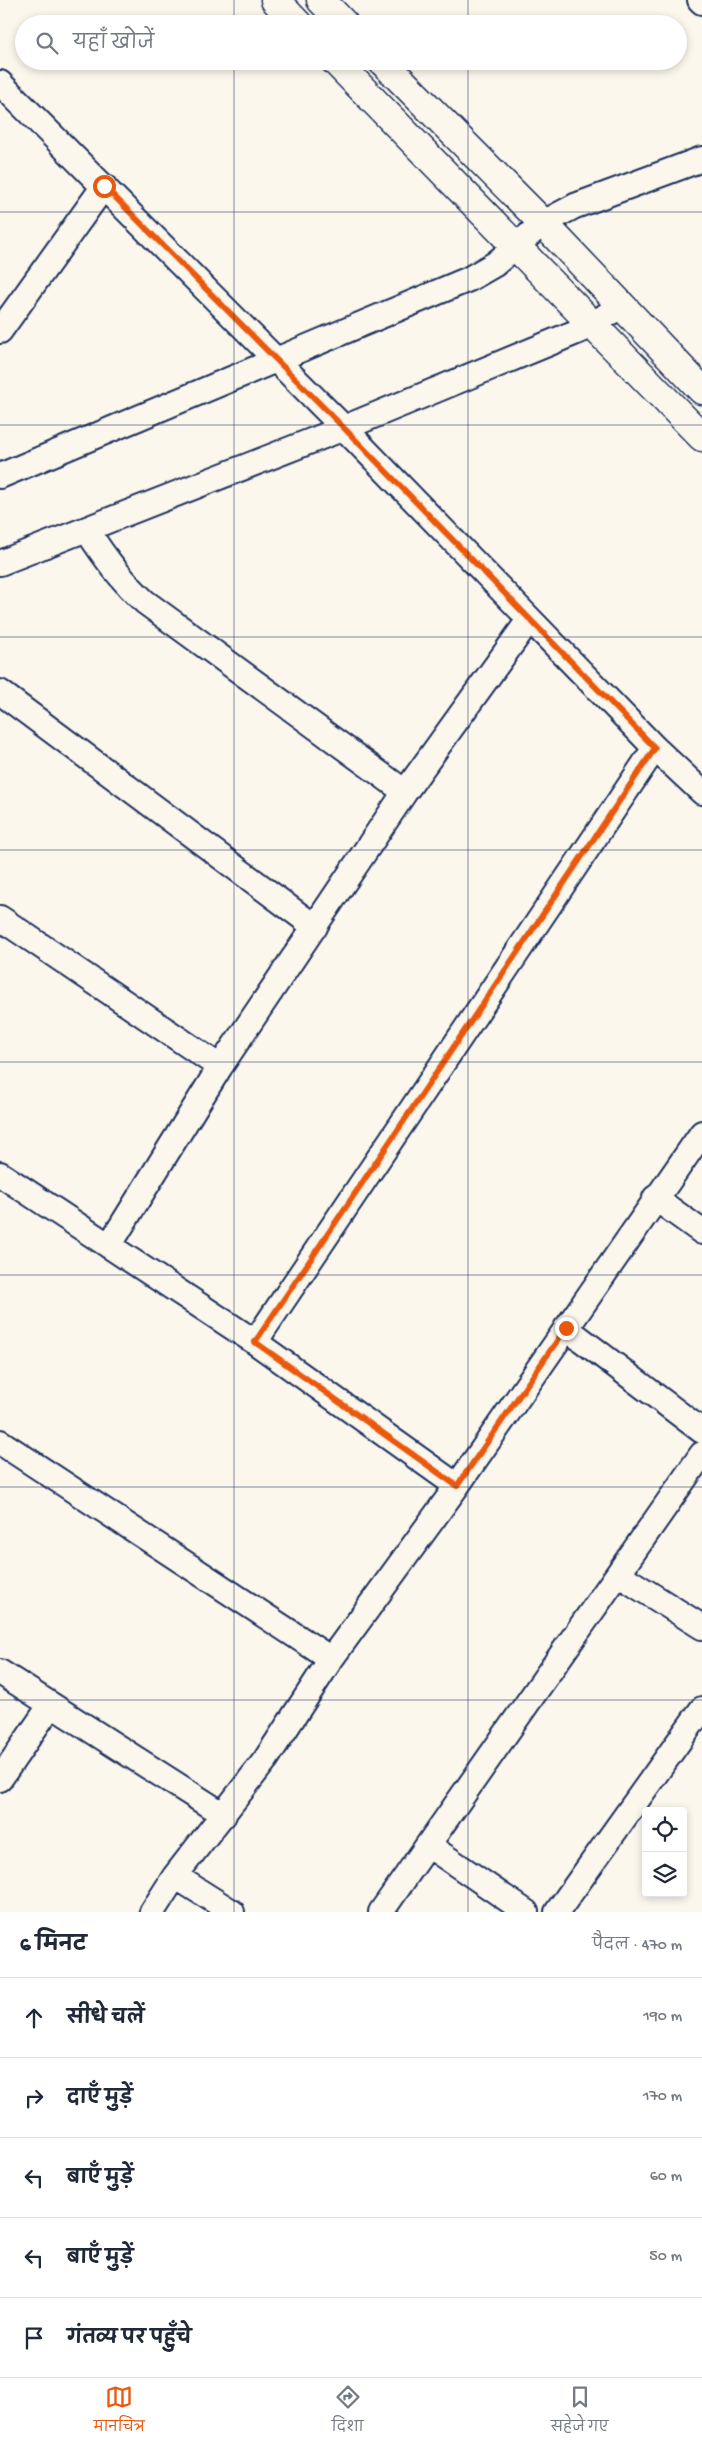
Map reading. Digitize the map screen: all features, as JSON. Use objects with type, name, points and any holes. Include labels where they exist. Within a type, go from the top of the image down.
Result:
[{"type":"main road","points":[[275,0],[289,15]]},
{"type":"main road","points":[[321,0],[335,15]]},
{"type":"main road","points":[[344,70],[591,326],[701,434]]},
{"type":"main road","points":[[391,70],[543,223],[702,390]]},
{"type":"street","points":[[0,83],[344,428],[655,748],[702,792]]},
{"type":"street","points":[[0,476],[469,279],[494,264],[543,223],[575,206],[702,160]]},
{"type":"street","points":[[0,331],[104,186]]},
{"type":"street","points":[[0,563],[344,428],[591,326],[622,305]]},
{"type":"street","points":[[87,530],[108,564],[125,584],[145,602],[405,792]]},
{"type":"street","points":[[109,1246],[220,1067],[405,792],[530,620]]},
{"type":"street","points":[[0,692],[314,928]]},
{"type":"street","points":[[255,1342],[655,748]]},
{"type":"street","points":[[0,918],[220,1067]]},
{"type":"street","points":[[152,1912],[175,1876],[266,1759],[331,1659],[457,1486],[655,1198],[702,1133]]},
{"type":"street","points":[[0,1174],[255,1342],[457,1486]]},
{"type":"street","points":[[655,1198],[702,1232]]},
{"type":"street","points":[[566,1328],[702,1431]]},
{"type":"street","points":[[0,1442],[331,1659]]},
{"type":"street","points":[[381,1912],[702,1454]]},
{"type":"street","points":[[618,1574],[702,1627]]},
{"type":"street","points":[[0,1672],[50,1706],[224,1815]]},
{"type":"street","points":[[0,1779],[50,1706]]},
{"type":"street","points":[[557,1912],[702,1709]]},
{"type":"street","points":[[428,1845],[526,1912]]},
{"type":"street","points":[[175,1876],[232,1912]]},
{"type":"route","points":[[104,186],[344,428],[655,748],[255,1342],[457,1486],[566,1328]]}]
